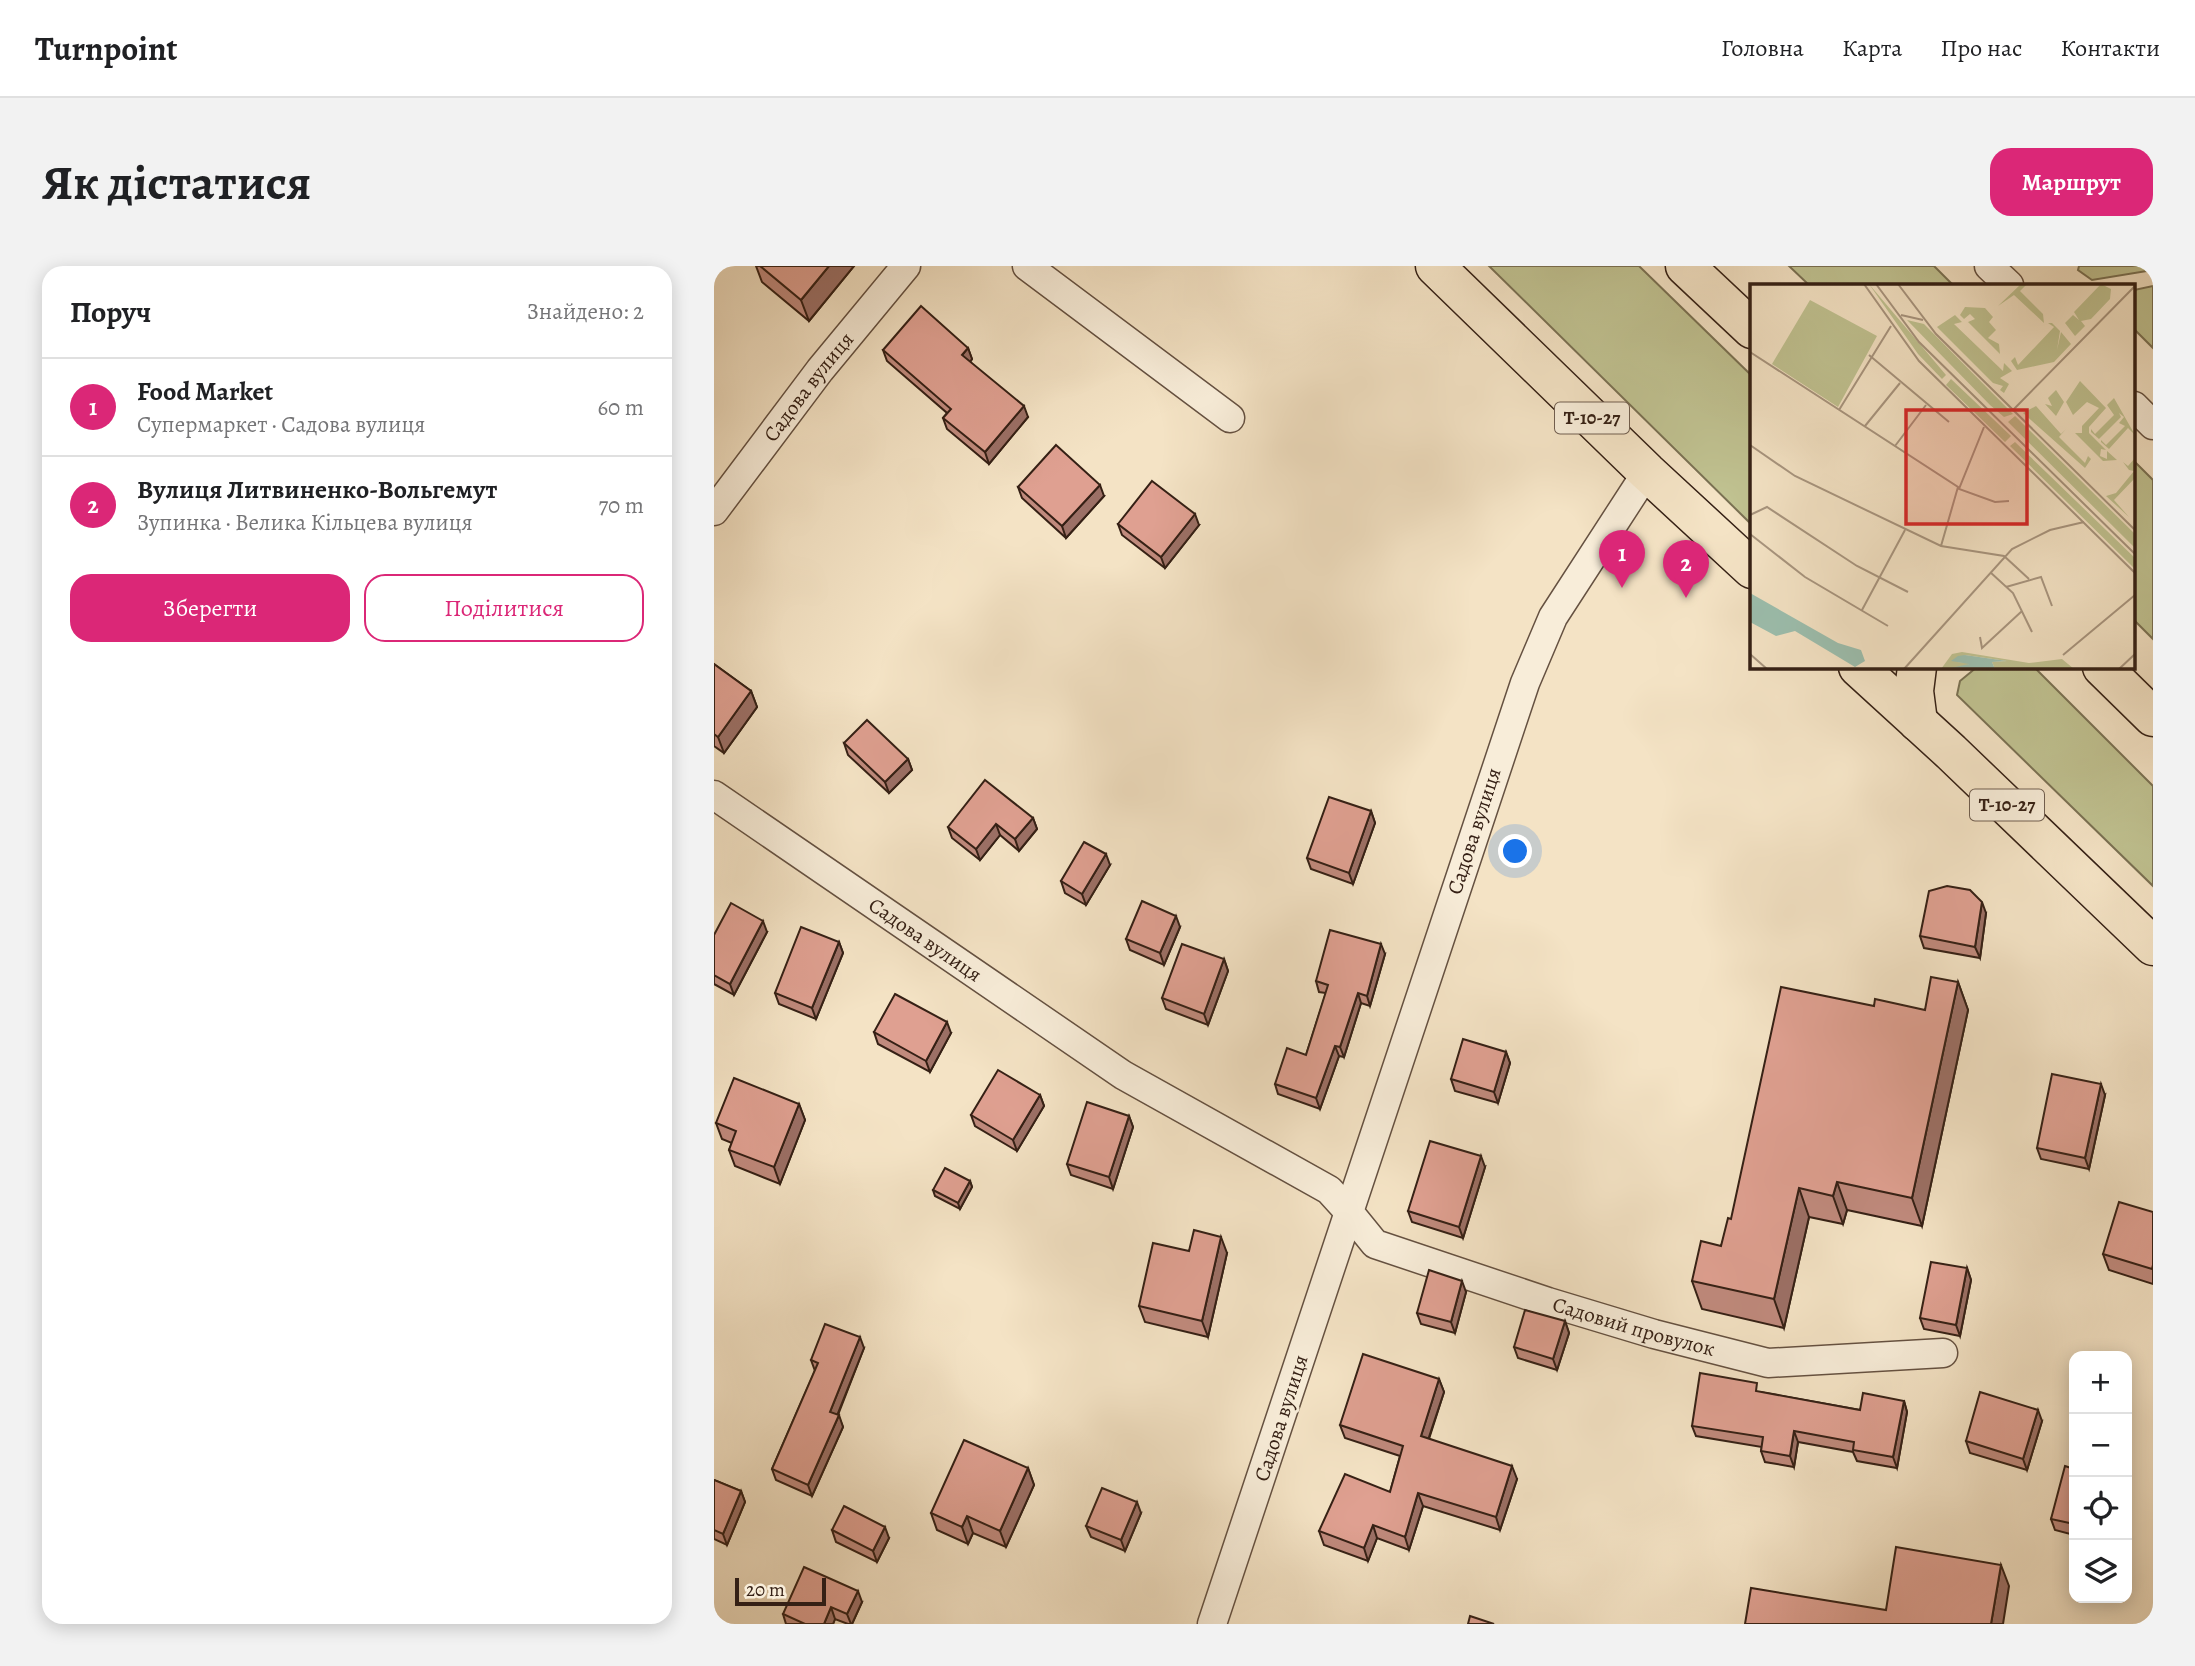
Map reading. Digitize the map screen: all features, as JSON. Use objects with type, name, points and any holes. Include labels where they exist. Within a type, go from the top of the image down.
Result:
[{"type":"highway","name":"Т-10-27","points":[[1434,266],[1647,472],[1750,567]]},
{"type":"highway","points":[[1685,266],[1750,327]]},
{"type":"highway","name":"Т-10-27","points":[[1859,668],[2153,946]]},
{"type":"highway","points":[[1917,668],[1914,691],[1918,722]]},
{"type":"highway","points":[[2103,668],[2153,717]]},
{"type":"street","name":"Садова вулиця","points":[[714,511],[820,370],[906,266]]},
{"type":"street","points":[[1027,266],[1230,418]]},
{"type":"street","points":[[1989,266],[2008,284]]},
{"type":"street","points":[[2136,408],[2153,425]]},
{"type":"street","name":"Садова вулиця","points":[[1212,1624],[1525,683],[1553,617],[1647,472]]},
{"type":"street","name":"Садова вулиця","points":[[714,795],[1122,1075],[1329,1190],[1349,1212]]},
{"type":"street","name":"Садовий провулок","points":[[1349,1212],[1375,1244],[1641,1330],[1769,1363],[1943,1353]]},
{"type":"green space","points":[[1489,266],[1639,266],[1750,374],[1750,523]]},
{"type":"green space","points":[[1789,266],[1934,266],[1952,284],[1808,284]]},
{"type":"green space","points":[[2079,266],[2153,266],[2153,270],[2092,280],[2078,270]]},
{"type":"green space","points":[[2153,286],[2153,348],[2136,331],[2136,290]]},
{"type":"green space","points":[[2136,463],[2153,480],[2153,639],[2136,622]]},
{"type":"green space","points":[[1976,668],[2035,668],[2153,786],[2153,886],[1957,695],[1960,681]]},
{"type":"building","points":[[760,266],[829,266],[801,300]]},
{"type":"building","points":[[921,306],[968,348],[962,355],[1024,406],[985,452],[943,418],[951,409],[883,350]]},
{"type":"building","points":[[1056,445],[1100,485],[1062,526],[1018,487]]},
{"type":"building","points":[[1152,481],[1195,514],[1161,557],[1118,524]]},
{"type":"building","points":[[714,664],[751,691],[718,737],[714,734]]},
{"type":"building","points":[[867,720],[908,759],[885,782],[844,743]]},
{"type":"building","points":[[985,780],[1033,818],[1015,839],[996,824],[976,849],[948,827]]},
{"type":"building","points":[[1329,797],[1371,811],[1349,873],[1307,858]]},
{"type":"building","points":[[1084,842],[1106,854],[1082,894],[1061,881]]},
{"type":"building","points":[[1947,886],[1970,890],[1982,902],[1975,947],[1920,936],[1929,891]]},
{"type":"building","points":[[1142,901],[1176,916],[1160,953],[1126,939]]},
{"type":"building","points":[[731,903],[763,921],[730,984],[714,975],[714,935]]},
{"type":"building","points":[[801,927],[839,942],[812,1008],[775,993]]},
{"type":"building","points":[[1330,930],[1381,944],[1367,996],[1358,993],[1340,1047],[1335,1046],[1316,1098],[1275,1084],[1287,1048],[1306,1055],[1328,985],[1316,981]]},
{"type":"building","points":[[1182,944],[1224,959],[1204,1014],[1162,998]]},
{"type":"building","points":[[1931,977],[1958,982],[1912,1198],[1837,1182],[1833,1196],[1799,1188],[1774,1299],[1692,1281],[1701,1241],[1721,1246],[1728,1218],[1731,1219],[1781,987],[1874,1006],[1875,999],[1925,1010]]},
{"type":"building","points":[[895,994],[947,1022],[926,1061],[874,1032]]},
{"type":"building","points":[[1463,1039],[1506,1052],[1494,1092],[1451,1079]]},
{"type":"building","points":[[998,1070],[1040,1095],[1013,1140],[971,1115]]},
{"type":"building","points":[[2052,1074],[2101,1084],[2085,1158],[2037,1148]]},
{"type":"building","points":[[734,1078],[799,1104],[774,1167],[729,1150],[736,1131],[716,1123]]},
{"type":"building","points":[[1087,1102],[1129,1116],[1109,1177],[1067,1164]]},
{"type":"building","points":[[1430,1141],[1481,1156],[1459,1227],[1408,1211]]},
{"type":"building","points":[[945,1168],[970,1181],[958,1203],[933,1190]]},
{"type":"building","points":[[2119,1202],[2153,1212],[2152,1269],[2103,1254]]},
{"type":"building","points":[[1194,1230],[1221,1237],[1202,1321],[1139,1306],[1153,1243],[1189,1251]]},
{"type":"building","points":[[1931,1262],[1967,1268],[1956,1325],[1920,1318]]},
{"type":"building","points":[[1429,1270],[1462,1281],[1451,1322],[1417,1313]]},
{"type":"building","points":[[1525,1310],[1565,1321],[1553,1359],[1514,1347]]},
{"type":"building","points":[[825,1324],[860,1337],[830,1412],[839,1415],[808,1485],[772,1469],[818,1363],[811,1360]]},
{"type":"building","points":[[1363,1354],[1439,1379],[1421,1436],[1512,1466],[1496,1517],[1418,1493],[1405,1537],[1373,1525],[1364,1548],[1319,1531],[1345,1474],[1390,1492],[1403,1446],[1340,1425]]},
{"type":"building","points":[[1700,1373],[1757,1383],[1756,1391],[1860,1410],[1863,1393],[1904,1401],[1893,1457],[1853,1450],[1854,1442],[1794,1431],[1790,1456],[1761,1451],[1763,1437],[1692,1426]]},
{"type":"building","points":[[1980,1392],[2038,1410],[2023,1459],[1966,1441]]},
{"type":"building","points":[[964,1440],[1028,1468],[1000,1531],[967,1516],[962,1527],[931,1513]]},
{"type":"building","points":[[2065,1466],[2069,1467],[2069,1523],[2051,1519]]},
{"type":"building","points":[[714,1480],[741,1491],[723,1534],[714,1530]]},
{"type":"building","points":[[1102,1488],[1137,1502],[1121,1540],[1086,1526]]},
{"type":"building","points":[[844,1506],[885,1527],[873,1551],[832,1530]]},
{"type":"building","points":[[1896,1547],[2001,1565],[1991,1624],[1745,1624],[1751,1588],[1886,1610]]},
{"type":"building","points":[[804,1567],[858,1591],[847,1614],[831,1607],[824,1624],[805,1624],[783,1614]]},
{"type":"building","points":[[1470,1616],[1494,1624],[1468,1624]]},
{"type":"place","name":"Food Market","points":[[1622,588]]},
{"type":"place","name":"Вулиця Литвиненко-Вольгемут","points":[[1686,598]]}]
